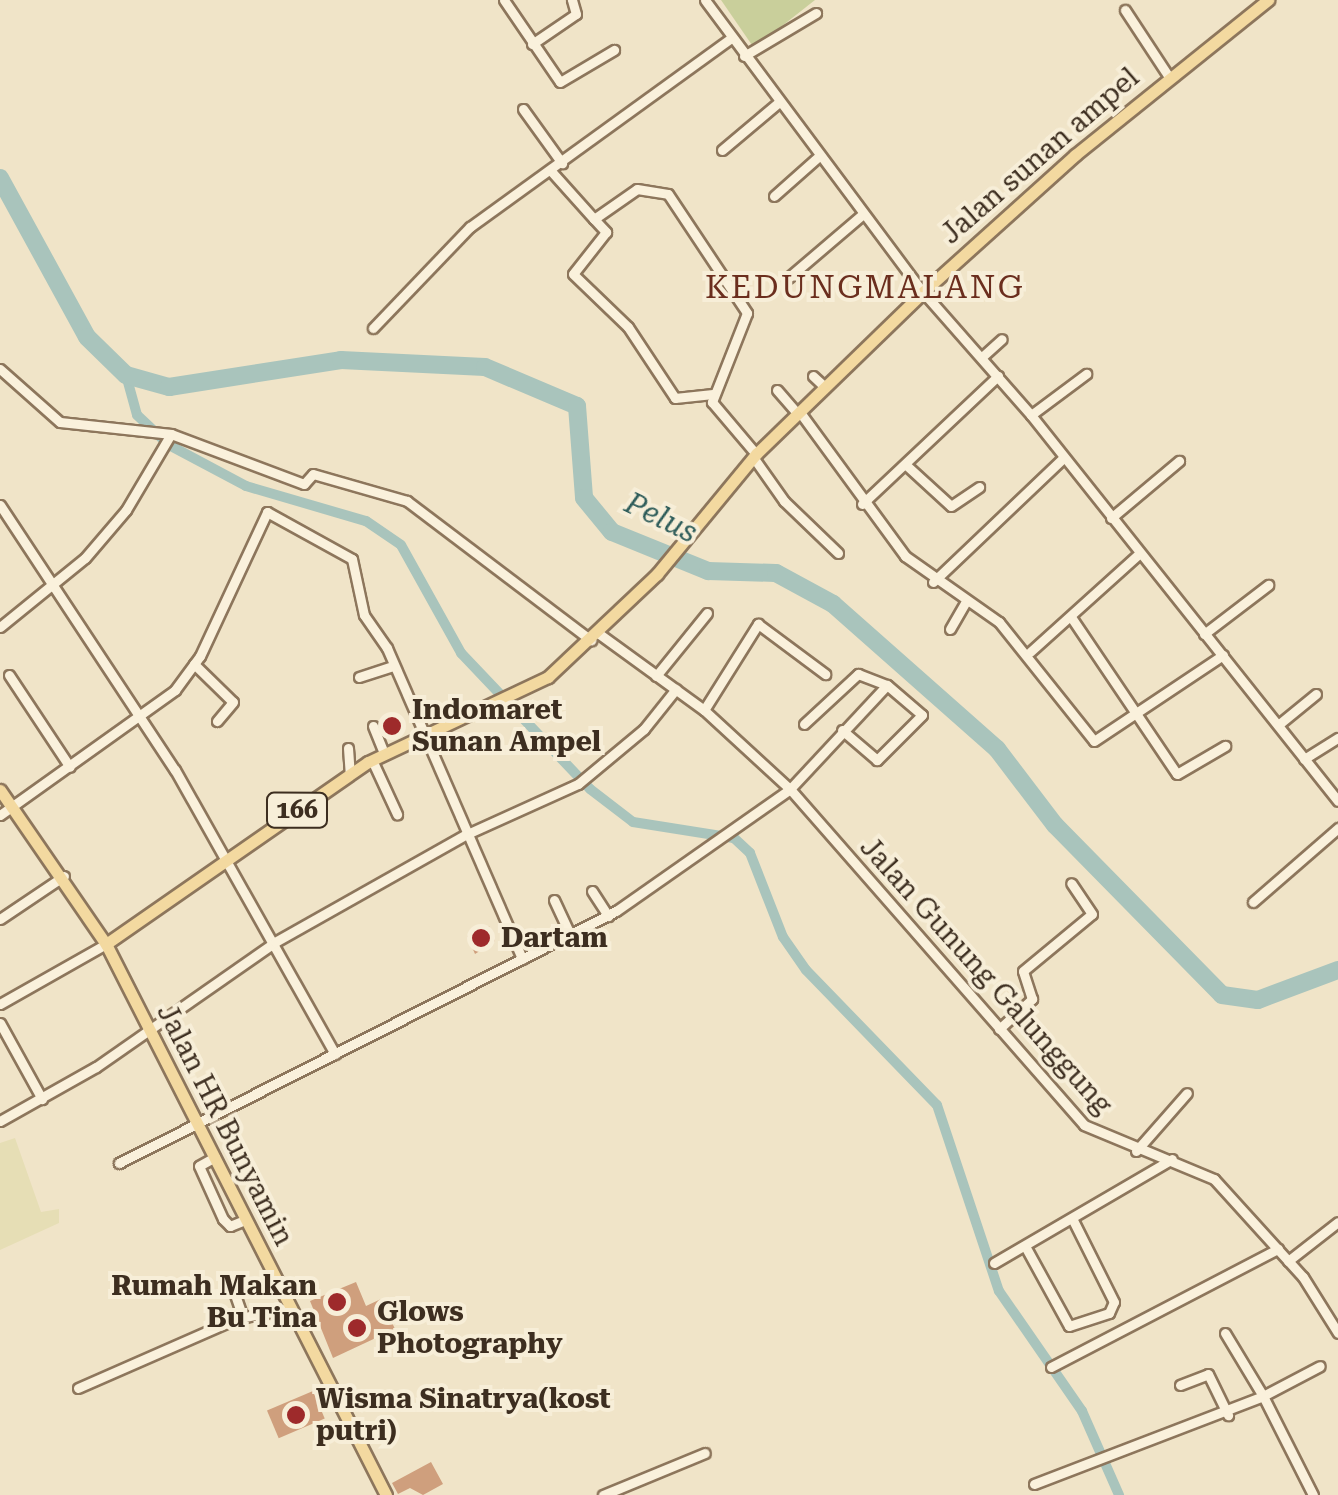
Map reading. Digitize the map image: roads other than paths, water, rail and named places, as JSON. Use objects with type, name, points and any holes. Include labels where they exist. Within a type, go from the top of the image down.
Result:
[{"type":"main road","name":"Jalan sunan ampel","points":[[106,944],[372,760],[418,734],[520,694],[594,636],[656,574],[754,456],[923,292],[1169,77],[1268,0]]},
{"type":"main road","name":"Jalan HR Bunyamin","points":[[0,790],[64,876],[106,944],[386,1495]]},
{"type":"street","points":[[503,0],[564,83],[614,50]]},
{"type":"street","points":[[532,44],[576,14],[572,0]]},
{"type":"street","points":[[705,0],[818,157],[923,292],[983,356],[1338,801]]},
{"type":"street","points":[[1126,10],[1169,77]]},
{"type":"street","points":[[744,56],[816,12]]},
{"type":"street","points":[[373,328],[452,243],[731,38]]},
{"type":"street","points":[[722,150],[778,102]]},
{"type":"street","points":[[523,108],[562,163]]},
{"type":"street","points":[[774,196],[818,157]]},
{"type":"street","points":[[551,170],[606,232],[573,274],[628,327],[675,398],[713,394]]},
{"type":"street","points":[[594,219],[649,185],[680,211],[747,313],[713,394],[715,409],[784,501],[838,552]]},
{"type":"street","points":[[788,278],[863,214]]},
{"type":"street","points":[[983,356],[1002,339]]},
{"type":"street","points":[[0,368],[60,422],[170,434],[126,510],[58,583],[0,628]]},
{"type":"street","points":[[1031,415],[1086,374]]},
{"type":"street","points":[[813,376],[825,388]]},
{"type":"street","points":[[862,504],[998,376]]},
{"type":"street","points":[[777,390],[798,412],[862,504],[933,582],[1030,652],[1094,741],[1138,717],[1222,655]]},
{"type":"street","name":"Jalan Gunung Galunggung","points":[[170,434],[304,484],[313,474],[416,506],[594,636],[704,710],[790,788],[1084,1125],[1136,1151],[1205,1170],[1288,1260],[1338,1332]]},
{"type":"street","points":[[933,582],[1064,458]]},
{"type":"street","points":[[1111,518],[1178,461]]},
{"type":"street","points":[[904,464],[952,506],[979,487]]},
{"type":"street","points":[[0,505],[58,583],[141,719],[275,942],[335,1054]]},
{"type":"street","points":[[0,816],[141,719],[194,664],[267,512],[352,559],[364,615],[393,666],[418,734],[522,960]]},
{"type":"street","points":[[1030,652],[1140,553]]},
{"type":"street","points":[[1204,634],[1268,585]]},
{"type":"street","points":[[950,629],[964,602]]},
{"type":"street","points":[[656,676],[707,613]]},
{"type":"street","points":[[1071,617],[1177,774],[1226,746]]},
{"type":"street","points":[[704,710],[758,624],[825,674]]},
{"type":"street","points":[[194,664],[233,702],[217,721]]},
{"type":"street","points":[[359,678],[393,666]]},
{"type":"street","points":[[804,724],[858,674],[887,685],[921,720],[877,760],[842,730]]},
{"type":"street","points":[[9,675],[70,767]]},
{"type":"street","points":[[119,1162],[608,916],[719,842],[790,788],[887,685]]},
{"type":"street","points":[[0,1121],[150,1031],[275,942],[465,835],[578,784],[676,690]]},
{"type":"street","points":[[1278,725],[1316,694]]},
{"type":"street","points":[[373,726],[384,753]]},
{"type":"street","points":[[1304,759],[1338,738]]},
{"type":"street","points":[[348,748],[350,774]]},
{"type":"street","points":[[372,760],[397,814]]},
{"type":"street","points":[[1253,902],[1338,828]]},
{"type":"street","points":[[0,919],[64,876]]},
{"type":"street","points":[[998,1029],[1032,999],[1023,971],[1092,914],[1071,884]]},
{"type":"street","points":[[592,891],[608,916]]},
{"type":"street","points":[[554,900],[571,936]]},
{"type":"street","points":[[0,1004],[106,944]]},
{"type":"street","points":[[0,1024],[42,1099]]},
{"type":"street","points":[[1136,1151],[1186,1092]]},
{"type":"street","points":[[215,1157],[199,1166],[222,1219],[230,1226],[246,1220]]},
{"type":"street","points":[[994,1263],[1172,1160]]},
{"type":"street","points":[[1025,1246],[1070,1326],[1110,1314],[1114,1302],[1072,1218]]},
{"type":"street","points":[[1288,1260],[1338,1222]]},
{"type":"street","points":[[1052,1367],[1278,1250]]},
{"type":"street","points":[[231,1282],[242,1318]]},
{"type":"street","points":[[78,1388],[242,1318],[289,1308]]},
{"type":"street","points":[[1225,1332],[1263,1396],[1313,1495]]},
{"type":"street","points":[[1034,1484],[1228,1415],[1320,1366]]},
{"type":"street","points":[[1180,1385],[1207,1374],[1228,1415]]},
{"type":"street","points":[[603,1495],[705,1454]]},
{"type":"waterway","name":"Pelus","points":[[0,178],[87,337],[126,375],[169,387],[341,360],[485,367],[577,406],[584,498],[612,532],[708,571],[776,573],[833,604],[997,749],[1055,825],[1222,995],[1258,1000],[1338,970]]},
{"type":"waterway","points":[[126,375],[137,415],[169,445],[246,486],[366,521],[401,545],[461,653],[590,789],[633,822],[734,838],[750,853],[783,937],[806,970],[937,1105],[999,1291],[1082,1411],[1119,1495]]},
{"type":"place","name":"Indomaret Sunan Ampel","points":[[392,726]]},
{"type":"place","name":"Dartam","points":[[481,938]]},
{"type":"place","name":"Rumah Makan Bu Tina","points":[[337,1302]]},
{"type":"place","name":"Glows Photography","points":[[357,1328]]},
{"type":"place","name":"Wisma Sinatrya(kost putri)","points":[[296,1415]]},
{"type":"district","name":"KEDUNGMALANG","points":[[865,287]]}]
